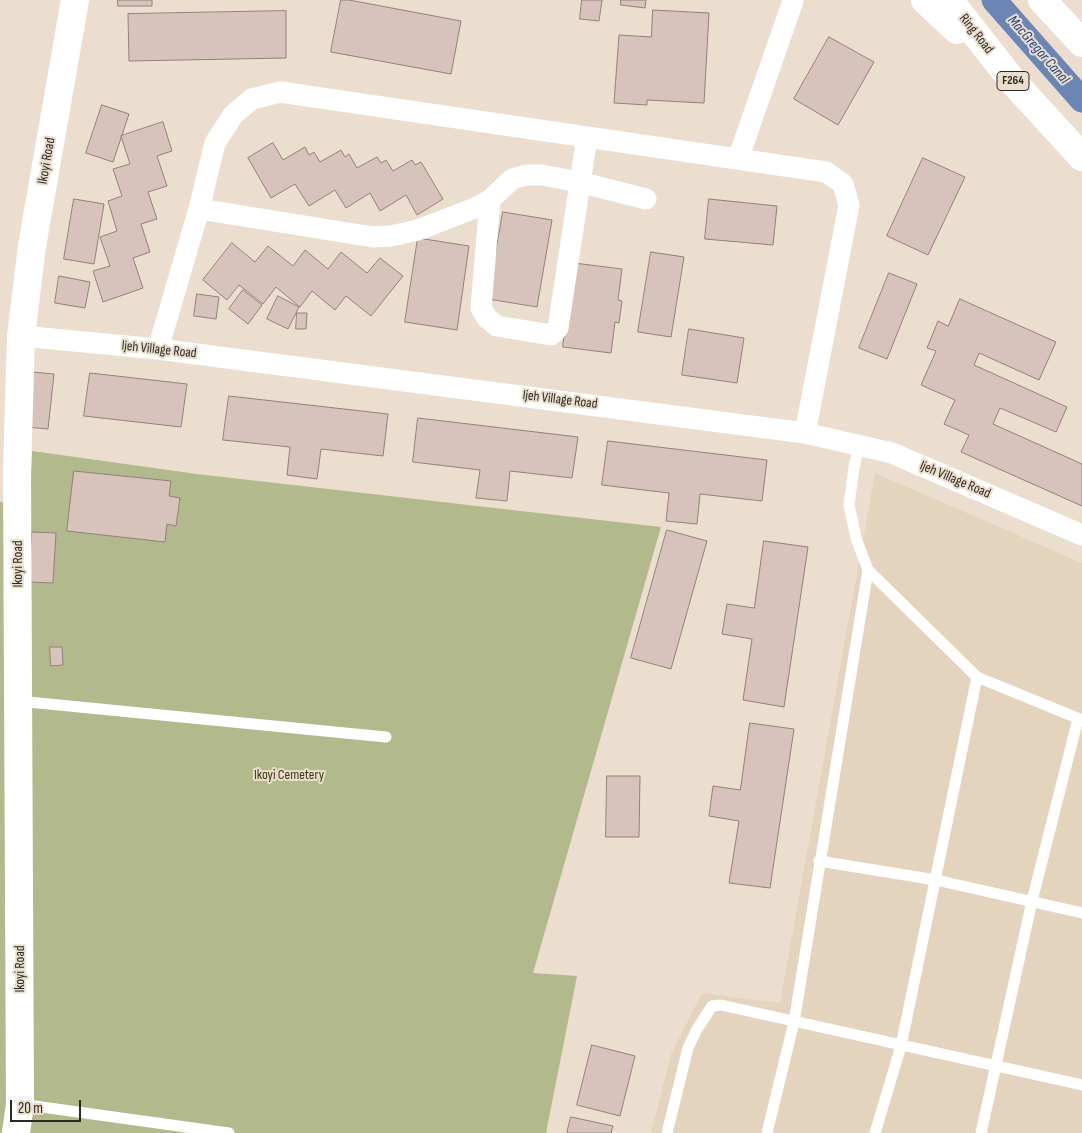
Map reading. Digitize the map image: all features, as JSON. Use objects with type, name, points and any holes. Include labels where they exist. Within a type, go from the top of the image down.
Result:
[{"type":"main road","name":"Ikoyi Road","points":[[16,1133],[20,1104],[17,472],[21,336],[32,246],[75,0]]},
{"type":"main road","points":[[925,0],[1015,84]]},
{"type":"main road","name":"Ring Road","points":[[949,0],[1015,84],[1082,157]]},
{"type":"main road","points":[[1042,0],[1076,37]]},
{"type":"main road","points":[[1051,0],[1076,37]]},
{"type":"street","points":[[738,159],[793,1]]},
{"type":"street","points":[[158,349],[199,209],[215,143],[234,115],[252,98],[280,92],[826,172],[843,184],[849,205],[805,432]]},
{"type":"street","points":[[490,200],[481,308],[487,318],[497,326],[551,335],[558,328],[587,137]]},
{"type":"street","points":[[199,209],[373,237],[392,236],[418,230],[475,208],[490,200],[512,179],[526,175],[542,175],[579,182],[646,199]]},
{"type":"street","name":"Ijeh Village Road","points":[[21,336],[158,349],[805,432],[892,453],[1082,535]]},
{"type":"lane","points":[[860,444],[854,468],[849,505],[856,538],[868,570],[978,677],[1080,719],[1032,901],[981,1133]]},
{"type":"lane","points":[[767,1133],[794,1022],[868,570]]},
{"type":"lane","points":[[875,1133],[901,1046],[978,677]]},
{"type":"lane","points":[[18,701],[386,737]]},
{"type":"lane","points":[[819,861],[936,880],[1082,912]]},
{"type":"lane","points":[[666,1133],[688,1048],[696,1030],[712,1006],[721,1005],[1082,1085]]},
{"type":"lane","points":[[20,1104],[230,1133]]},
{"type":"shaded area","points":[[875,473],[1082,563],[1082,1133],[651,1133],[671,1054],[702,993],[780,1003]]},
{"type":"green space","name":"Ikoyi Cemetery","points":[[32,451],[197,474],[661,527],[533,973],[577,976],[546,1133],[0,1133],[0,502],[30,506]]},
{"type":"building","points":[[118,0],[152,0],[152,6],[118,6]]},
{"type":"building","points":[[341,0],[461,21],[451,74],[331,52]]},
{"type":"building","points":[[582,0],[602,0],[599,21],[580,19]]},
{"type":"building","points":[[621,0],[646,0],[645,8],[621,5]]},
{"type":"building","points":[[653,10],[709,13],[704,103],[647,100],[647,105],[614,103],[619,35],[651,37]]},
{"type":"building","points":[[286,11],[286,58],[129,61],[128,14]]},
{"type":"building","points":[[829,37],[874,62],[838,125],[794,99]]},
{"type":"building","points":[[102,105],[129,114],[113,162],[86,153]]},
{"type":"building","points":[[163,122],[172,151],[157,156],[167,186],[148,192],[157,219],[141,224],[150,252],[133,258],[143,288],[103,302],[93,271],[110,266],[100,237],[117,231],[108,201],[122,196],[113,169],[130,164],[121,136]]},
{"type":"building","points":[[273,143],[283,160],[305,147],[309,155],[314,152],[320,162],[341,150],[345,157],[349,154],[357,168],[377,157],[381,163],[386,160],[393,171],[412,160],[415,165],[421,162],[443,199],[417,215],[406,195],[380,211],[370,193],[346,208],[335,190],[309,206],[295,184],[271,198],[248,158]]},
{"type":"building","points":[[923,158],[965,177],[928,255],[887,236]]},
{"type":"building","points":[[74,199],[104,204],[94,264],[64,259]]},
{"type":"building","points":[[709,199],[777,206],[773,245],[705,239]]},
{"type":"building","points":[[503,212],[552,220],[537,307],[488,299]]},
{"type":"building","points":[[418,238],[469,246],[457,330],[405,322]]},
{"type":"building","points":[[232,243],[255,262],[268,246],[293,266],[305,250],[328,269],[341,252],[367,273],[380,258],[403,276],[371,316],[346,296],[335,310],[312,291],[300,307],[276,287],[263,304],[239,285],[227,300],[203,280]]},
{"type":"building","points":[[651,252],[684,257],[671,337],[638,332]]},
{"type":"building","points":[[574,263],[622,269],[618,300],[622,301],[619,323],[615,322],[611,353],[563,347]]},
{"type":"building","points":[[889,273],[917,284],[887,359],[859,348]]},
{"type":"building","points":[[59,276],[90,282],[85,308],[55,303]]},
{"type":"building","points":[[243,290],[262,305],[248,324],[229,309]]},
{"type":"building","points":[[197,294],[219,297],[216,319],[194,316]]},
{"type":"building","points":[[278,296],[299,307],[288,329],[267,319]]},
{"type":"building","points":[[960,299],[1056,342],[1039,380],[979,353],[974,365],[1067,407],[1056,432],[1000,408],[993,424],[1082,464],[1082,506],[961,452],[969,435],[944,424],[955,400],[921,385],[936,351],[927,348],[938,321],[948,326]]},
{"type":"building","points":[[297,313],[307,313],[306,329],[296,329]]},
{"type":"building","points":[[689,329],[744,338],[737,383],[682,375]]},
{"type":"building","points":[[32,372],[54,374],[48,429],[26,427]]},
{"type":"building","points":[[90,373],[187,384],[181,427],[84,416]]},
{"type":"building","points":[[229,396],[388,414],[383,456],[321,449],[317,479],[287,475],[290,447],[223,440]]},
{"type":"building","points":[[418,418],[578,437],[572,478],[510,471],[507,501],[476,498],[480,470],[413,462]]},
{"type":"building","points":[[608,441],[767,460],[762,501],[700,494],[697,524],[666,521],[669,493],[602,485]]},
{"type":"building","points":[[74,471],[171,481],[169,496],[180,498],[176,526],[167,524],[165,542],[67,531]]},
{"type":"building","points":[[667,530],[707,541],[671,669],[631,658]]},
{"type":"building","points":[[32,532],[56,533],[53,583],[29,582]]},
{"type":"building","points":[[764,541],[808,547],[784,707],[743,700],[752,639],[722,634],[727,604],[754,608]]},
{"type":"building","points":[[50,647],[62,647],[63,665],[51,666]]},
{"type":"building","points":[[750,723],[794,729],[770,888],[729,883],[739,821],[709,816],[713,786],[740,790]]},
{"type":"building","points":[[607,776],[640,776],[639,837],[606,837]]},
{"type":"building","points":[[592,1045],[635,1056],[620,1116],[577,1105]]},
{"type":"building","points":[[571,1117],[613,1126],[611,1133],[567,1133]]},
{"type":"waterway","name":"MacGregor Canal","points":[[994,0],[1082,100]]}]
